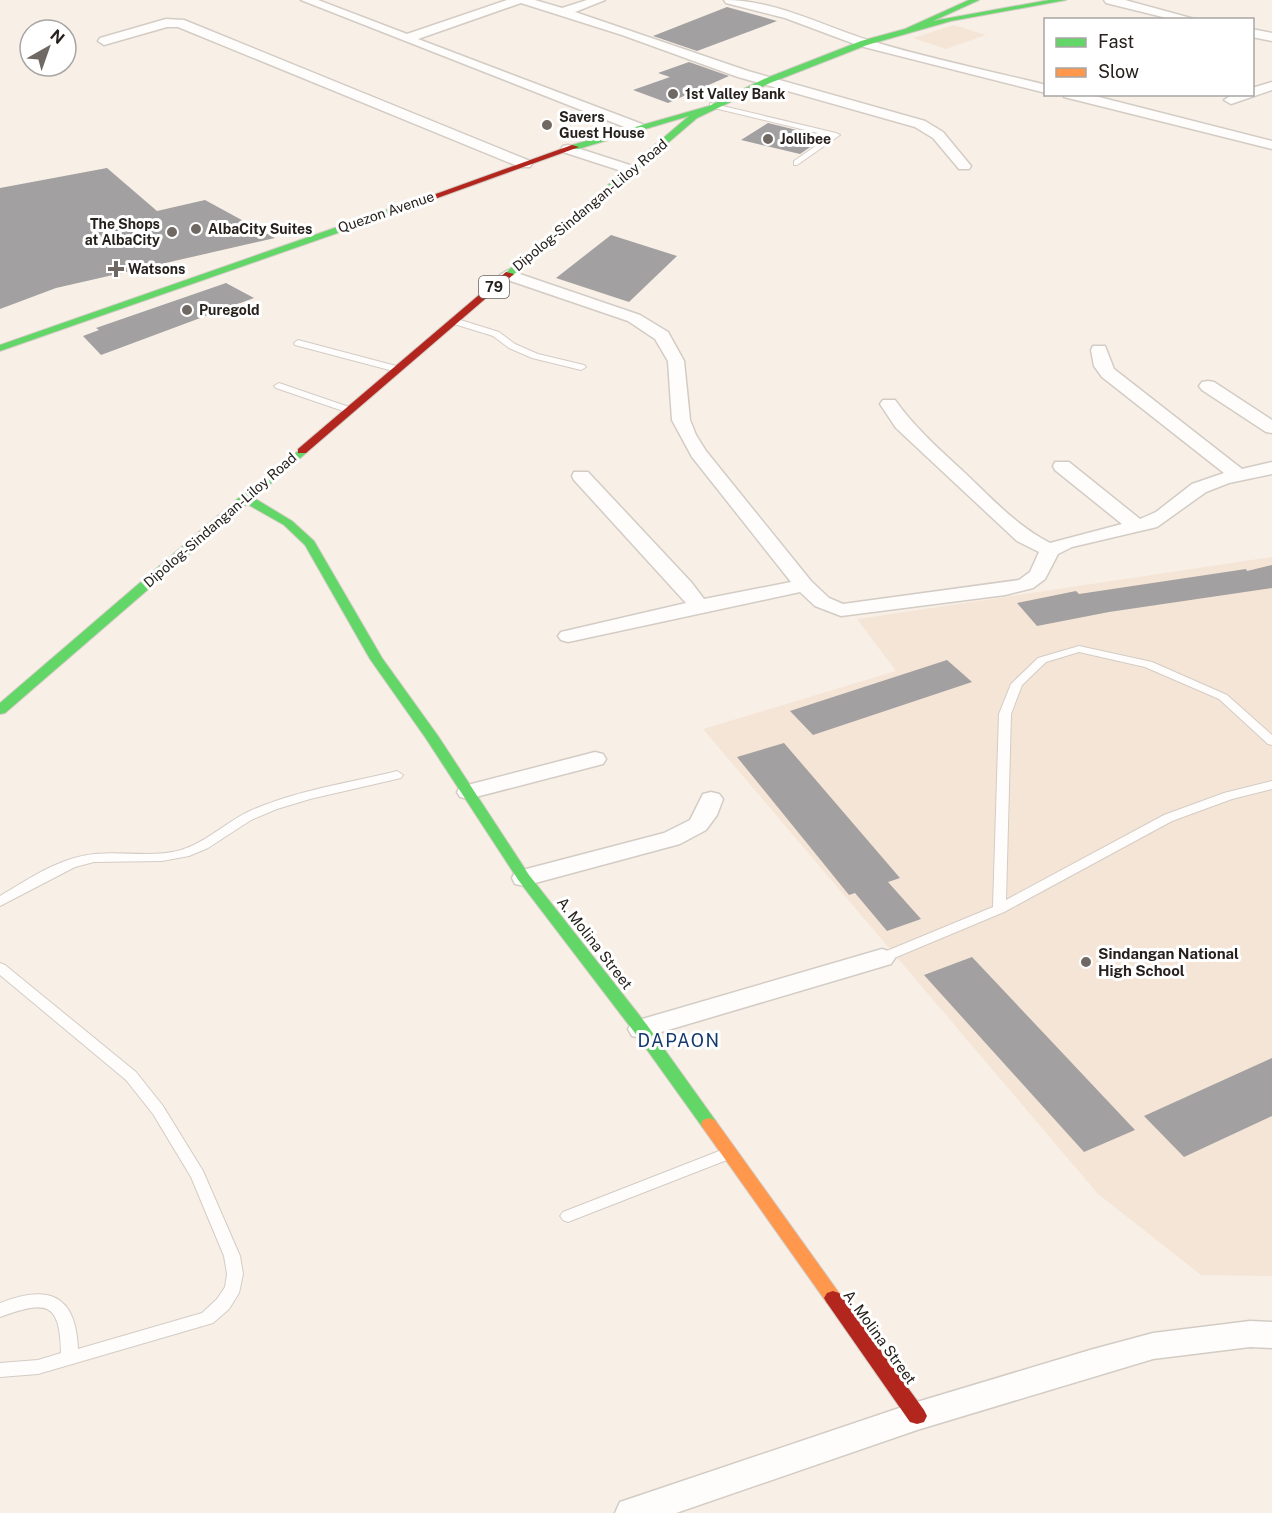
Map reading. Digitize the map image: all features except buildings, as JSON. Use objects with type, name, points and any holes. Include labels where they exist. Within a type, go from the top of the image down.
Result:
[{"type":"main road","points":[[908,30],[975,0]]},
{"type":"main road","name":"Dipolog-Sindangan-Liloy Road","points":[[0,710],[631,170],[710,107],[767,81],[864,43],[977,13],[1062,0]]},
{"type":"main road","name":"Quezon Avenue","points":[[0,348],[568,149],[710,107]]},
{"type":"main road","name":"A. Molina Street","points":[[245,498],[285,520],[299,530],[310,543],[376,659],[524,878],[640,1029],[916,1416]]},
{"type":"street","points":[[307,0],[637,127]]},
{"type":"street","points":[[328,7],[347,0]]},
{"type":"street","points":[[408,38],[521,0],[767,81],[920,124],[938,135],[964,166]]},
{"type":"street","points":[[563,12],[599,0]]},
{"type":"street","points":[[730,0],[800,19],[864,43],[1044,87]]},
{"type":"street","points":[[1110,0],[1184,18]]},
{"type":"street","points":[[104,41],[166,22],[180,23],[525,164]]},
{"type":"street","points":[[1254,34],[1272,38]]},
{"type":"street","points":[[1254,92],[1272,86]]},
{"type":"street","points":[[1077,96],[1270,144]]},
{"type":"street","points":[[1231,100],[1242,96]]},
{"type":"street","points":[[568,149],[631,170]]},
{"type":"street","points":[[508,275],[634,318],[662,336],[676,362],[681,420],[698,453],[804,585],[822,602],[841,610],[1005,589],[1026,584],[1038,575],[1050,550],[1084,538],[1138,527],[1159,519],[1206,485],[1272,468]]},
{"type":"street","points":[[1099,350],[1103,366],[1108,373],[1240,477]]},
{"type":"street","points":[[1208,386],[1272,428]]},
{"type":"street","points":[[890,404],[902,424],[981,499],[1024,537],[1050,550]]},
{"type":"street","points":[[1062,466],[1138,527]]},
{"type":"street","points":[[581,477],[684,586],[699,606]]},
{"type":"street","points":[[568,636],[804,585]]},
{"type":"street","points":[[468,792],[595,759]]},
{"type":"street","points":[[524,878],[672,839],[700,825],[711,799]]},
{"type":"street","points":[[640,1029],[882,958]]},
{"type":"street","points":[[632,1513],[916,1416],[1152,1346],[1250,1334],[1272,1335]]},
{"type":"lane","points":[[710,107],[836,135],[797,163]]},
{"type":"lane","points":[[454,321],[496,334],[512,346],[535,356],[581,367]]},
{"type":"lane","points":[[298,343],[397,369]]},
{"type":"lane","points":[[279,386],[349,410]]},
{"type":"lane","points":[[999,909],[1005,714],[1017,684],[1042,660],[1079,649],[1148,664],[1223,697],[1272,741]]},
{"type":"lane","points":[[0,902],[71,864],[93,858],[151,859],[185,853],[254,813],[397,775]]},
{"type":"lane","points":[[882,958],[999,909],[1168,818],[1228,796],[1272,785]]},
{"type":"lane","points":[[0,968],[131,1076],[158,1110],[198,1175],[232,1256],[235,1274],[233,1288],[223,1304],[207,1318],[38,1367],[0,1370]]},
{"type":"lane","points":[[568,1216],[729,1153]]},
{"type":"lane","points":[[0,1310],[32,1299],[48,1300],[60,1308],[67,1321],[70,1358]]},
{"type":"shaded area","points":[[954,25],[986,35],[946,49],[913,38]]},
{"type":"shaded area","name":"Sindangan National High School","points":[[1272,557],[1272,1276],[1201,1275],[1098,1194],[703,729],[896,671],[857,619]]},
{"type":"traffic: fast","points":[[908,30],[975,0]]},
{"type":"traffic: fast","points":[[509,274],[694,116],[767,81],[864,43],[950,19],[1062,0]]},
{"type":"traffic: fast","points":[[575,147],[707,108]]},
{"type":"traffic: fast","points":[[0,348],[426,199]]},
{"type":"traffic: fast","points":[[0,710],[302,451]]},
{"type":"traffic: fast","points":[[245,498],[288,523],[310,543],[376,659],[431,736],[524,878],[641,1029],[709,1124]]},
{"type":"traffic: slow","points":[[709,1124],[833,1298]]},
{"type":"traffic: jam","points":[[426,199],[575,147]]},
{"type":"traffic: jam","points":[[302,451],[509,274]]},
{"type":"traffic: jam","points":[[833,1298],[917,1416]]},
{"type":"place","name":"1st Valley Bank","points":[[673,94]]},
{"type":"place","name":"Savers Guest House","points":[[547,125]]},
{"type":"place","name":"Jollibee","points":[[768,139]]},
{"type":"place","name":"AlbaCity Suites","points":[[196,229]]},
{"type":"place","name":"The Shops at AlbaCity","points":[[172,232]]},
{"type":"place","name":"Watsons","points":[[116,269]]},
{"type":"place","name":"Puregold","points":[[187,310]]},
{"type":"place","name":"Sindangan National High School","points":[[1086,962]]},
{"type":"district","name":"DAPAON","points":[[679,1040]]}]
